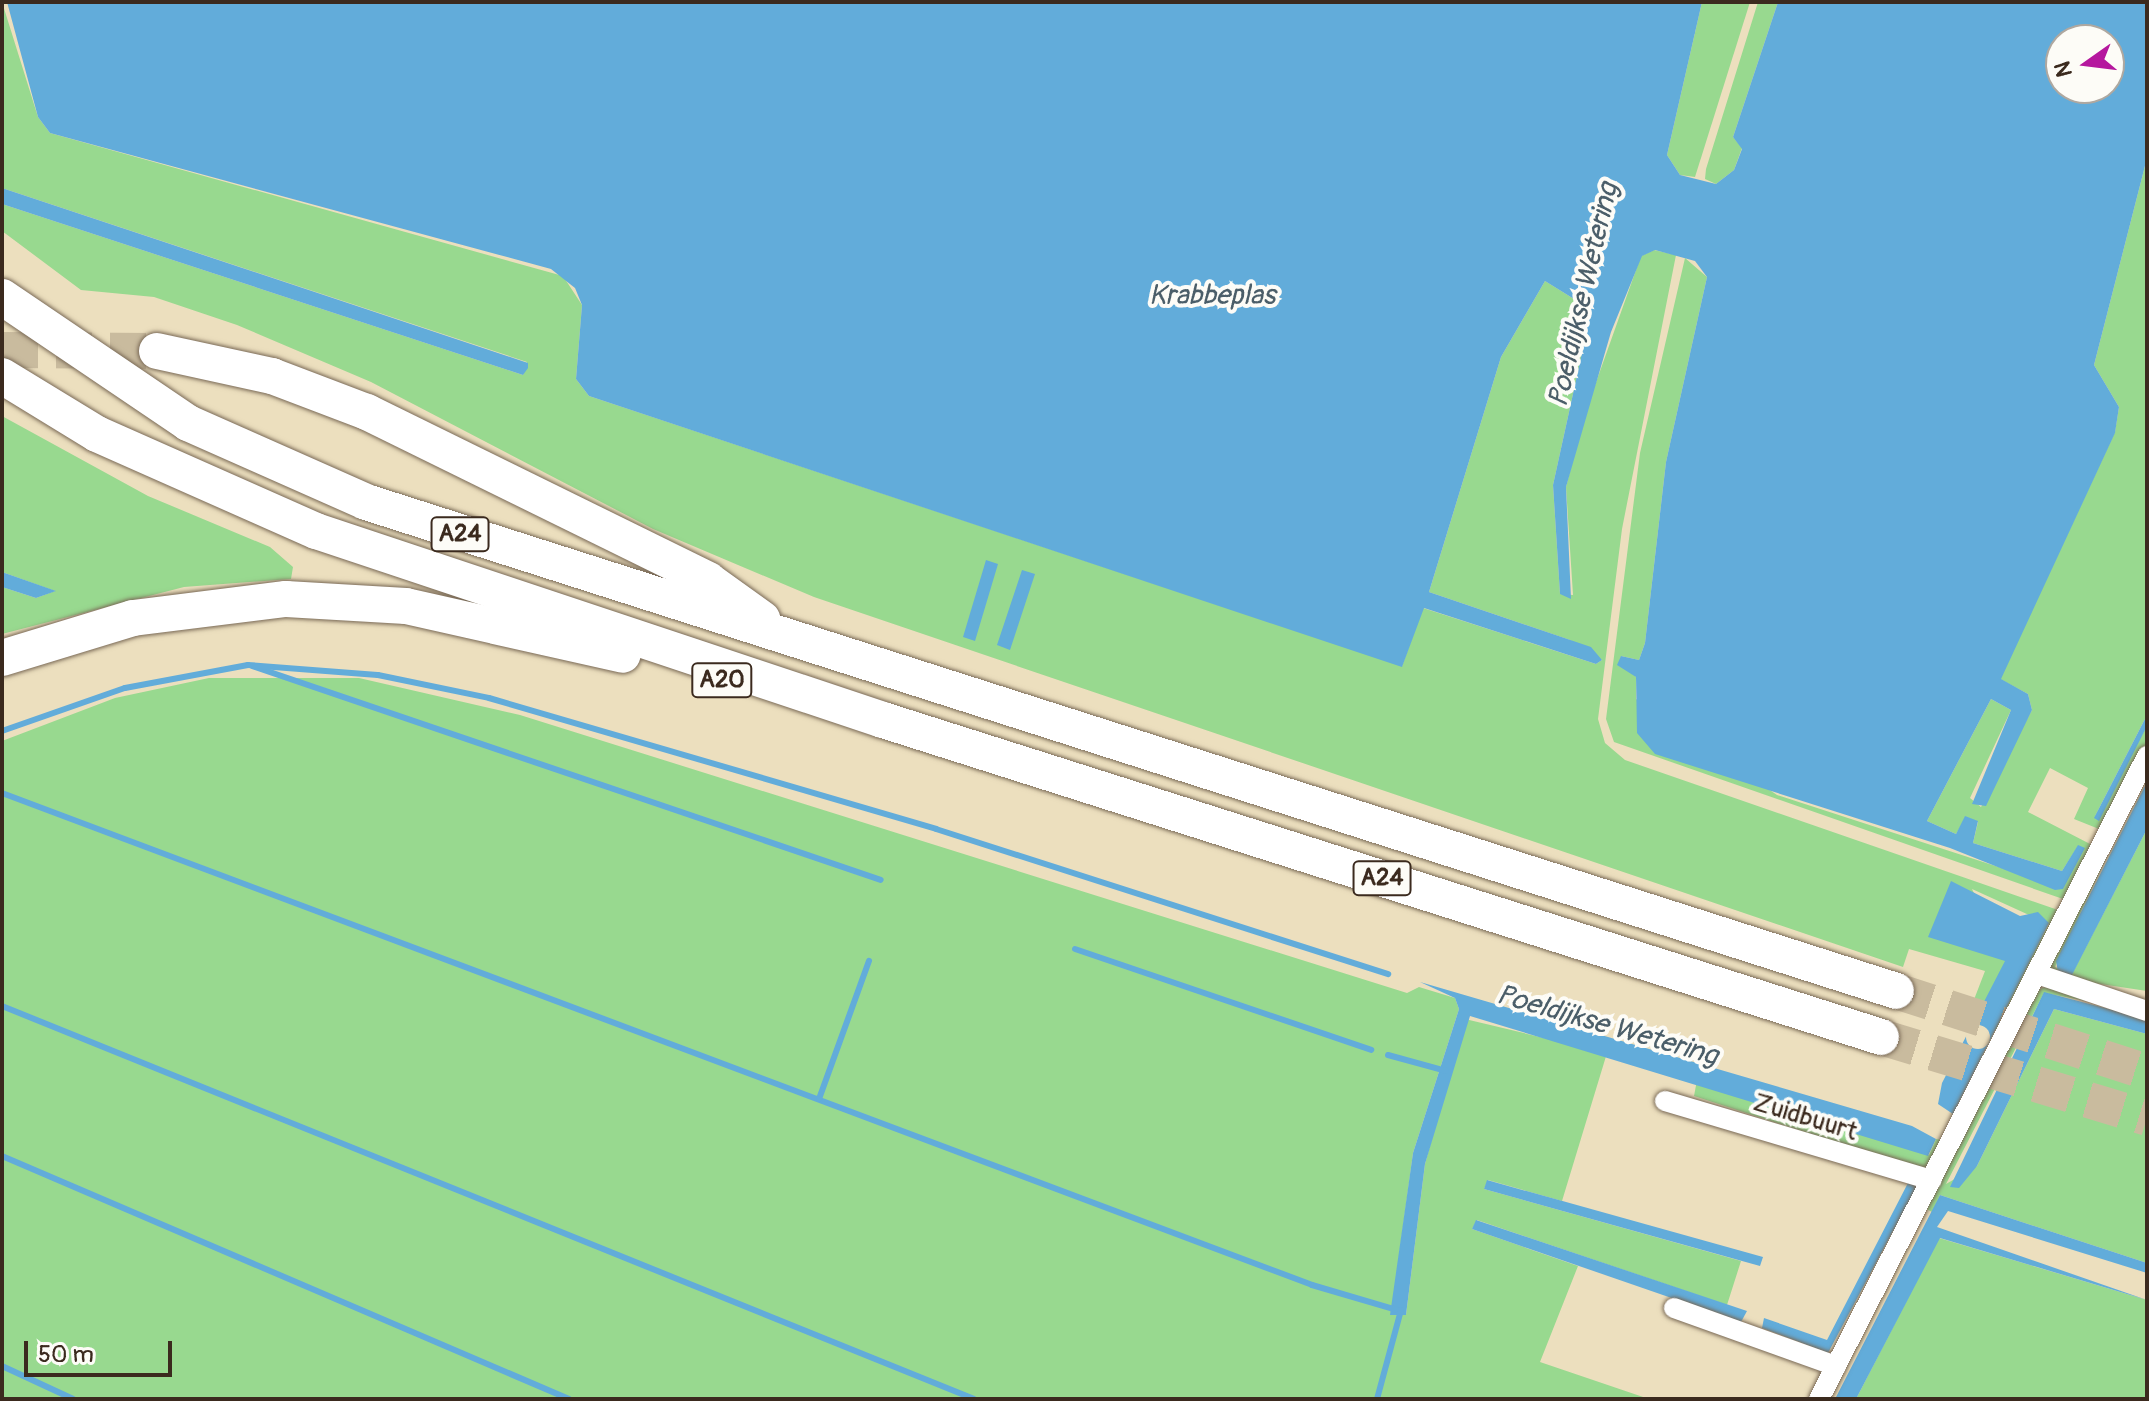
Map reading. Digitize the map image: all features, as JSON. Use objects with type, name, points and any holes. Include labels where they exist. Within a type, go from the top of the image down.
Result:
[{"type":"highway","name":"A24","points":[[2,297],[163,408],[298,476],[790,639],[1896,991]]},
{"type":"highway","name":"A24","points":[[157,351],[272,376],[367,412],[708,580],[790,639]]},
{"type":"highway","name":"A24","points":[[2,376],[97,434],[250,507],[883,720],[1881,1037]]},
{"type":"highway","name":"A20","points":[[2,658],[80,630],[209,605],[352,600],[490,621],[883,720]]},
{"type":"street","points":[[1819,1399],[2147,756]]},
{"type":"street","points":[[2037,974],[2147,1011]]},
{"type":"street","name":"Zuidbuurt","points":[[1665,1101],[1932,1180]]},
{"type":"street","points":[[1674,1308],[1836,1366]]},
{"type":"green space","points":[[2,2],[38,117],[50,133],[563,276],[582,305],[576,379],[589,396],[1402,666],[1423,608],[1596,664],[1602,660],[1570,640],[1429,592],[1501,357],[1545,281],[1574,299],[1587,330],[1553,485],[1560,594],[1573,595],[1566,487],[1584,416],[1641,256],[1654,250],[1676,255],[1622,529],[1598,719],[1605,743],[1625,760],[2058,910],[1996,1030],[1992,1030],[2049,924],[1972,889],[2006,961],[1975,1023],[1970,1010],[1985,971],[1909,949],[1903,967],[814,597],[653,529],[371,382],[237,325],[154,297],[81,290],[2,231],[2,204],[523,375],[527,362],[2,188]]},
{"type":"green space","points":[[1702,2],[1750,2],[1695,177],[1680,175],[1667,155]]},
{"type":"green space","points":[[1758,2],[1778,2],[1733,137],[1742,148],[1734,170],[1716,184],[1705,179],[1706,169]]},
{"type":"green space","points":[[2147,158],[2147,715],[2094,818],[2147,726],[2147,742],[2099,829],[2074,819],[2088,788],[2050,768],[2028,812],[2092,845],[2063,899],[1614,742],[1606,719],[1640,453],[1685,258],[1707,277],[1666,462],[1645,643],[1639,660],[1621,656],[1636,677],[1636,699],[1777,795],[2063,888],[2078,846],[2062,871],[1973,843],[1978,822],[1966,817],[1956,834],[1927,821],[1991,699],[2011,710],[1970,798],[1981,807],[2032,710],[2028,694],[2000,679],[2115,432],[2119,407],[2094,365]]},
{"type":"green space","points":[[2,416],[148,496],[270,547],[293,567],[291,579],[184,587],[2,634],[2,587],[36,598],[55,591],[2,572]]},
{"type":"green space","points":[[209,678],[359,678],[520,715],[1407,993],[1419,987],[1455,998],[1459,1009],[1413,1153],[1391,1315],[1406,1315],[1425,1164],[1465,1019],[1607,1053],[1562,1201],[1488,1180],[1484,1189],[1741,1261],[1727,1305],[1477,1220],[1472,1229],[1578,1266],[1540,1362],[1649,1399],[2,1399],[2,741],[115,698]]},
{"type":"green space","points":[[2147,771],[2055,967],[2072,974],[2147,829],[2147,991],[2054,977],[2050,967]]},
{"type":"green space","points":[[2047,986],[2092,1002],[2044,993],[1946,1184],[1977,1166],[2054,1009],[2147,1034],[2147,1263],[1940,1195],[1932,1212],[1925,1208],[2036,991]]},
{"type":"green space","points":[[1697,1080],[1929,1155],[1936,1139],[1943,1140],[1928,1172],[1694,1096]]},
{"type":"green space","points":[[1939,1238],[2147,1300],[2147,1399],[1856,1399]]},
{"type":"water","name":"Krabbeplas","points":[[7,2],[1702,2],[1667,155],[1680,175],[1716,184],[1734,170],[1742,149],[1733,137],[1778,2],[2147,2],[2147,158],[2094,365],[2119,407],[2115,433],[2001,679],[2028,694],[2032,710],[1986,806],[1972,804],[2011,710],[1991,699],[1927,821],[1956,834],[1965,816],[1978,821],[1973,843],[2062,871],[2078,845],[2085,848],[2063,889],[2055,890],[1950,848],[1655,754],[1637,733],[1636,677],[1617,665],[1621,656],[1639,660],[1645,643],[1666,462],[1707,277],[1695,261],[1655,250],[1642,256],[1611,332],[1566,487],[1571,599],[1560,594],[1553,485],[1587,330],[1574,299],[1545,281],[1501,357],[1429,592],[1591,647],[1602,660],[1596,664],[1424,608],[1402,667],[589,396],[576,379],[582,305],[575,288],[551,269],[50,133],[38,117]]},
{"type":"water","points":[[2,188],[528,363],[528,368],[523,375],[2,204]]},
{"type":"water","points":[[986,560],[998,564],[975,641],[963,637]]},
{"type":"water","points":[[1022,570],[1035,574],[1010,650],[997,645]]},
{"type":"water","points":[[2,572],[56,591],[36,598],[2,587]]},
{"type":"water","points":[[2147,715],[2147,726],[2099,821],[2094,818]]},
{"type":"water","points":[[2147,782],[2147,829],[2072,975],[2058,972],[2056,961]]},
{"type":"water","points":[[1951,881],[2020,916],[2038,912],[2049,923],[1953,1114],[1938,1104],[1942,1083],[2005,961],[1928,937]]},
{"type":"water","points":[[1420,982],[1912,1126],[1936,1139],[1928,1156],[1470,1016],[1425,1164],[1406,1315],[1390,1315],[1413,1153],[1459,1009],[1455,998]]},
{"type":"water","points":[[2044,992],[2147,1019],[2147,1034],[2054,1009],[1977,1166],[1959,1188],[1950,1187]]},
{"type":"water","points":[[1487,1180],[1763,1257],[1760,1266],[1484,1189]]},
{"type":"water","points":[[1909,1181],[1917,1186],[1828,1353],[1762,1328],[1764,1318],[1827,1340]]},
{"type":"water","points":[[1940,1195],[2147,1263],[2147,1273],[1948,1211],[1937,1227],[2147,1300],[1940,1238],[1856,1399],[1835,1399]]},
{"type":"water","points":[[1476,1220],[1747,1311],[1741,1322],[1472,1229]]},
{"type":"pier","points":[[1978,1025],[1987,1028],[1990,1037],[1987,1046],[1978,1049],[1969,1046],[1966,1037],[1969,1028]]},
{"type":"waterway","points":[[2,731],[125,688],[248,665],[378,675],[489,698],[936,829],[1388,974]]},
{"type":"waterway","points":[[252,666],[881,880]]},
{"type":"waterway","points":[[2,793],[1312,1285],[1397,1310]]},
{"type":"waterway","points":[[1075,949],[1371,1050]]},
{"type":"waterway","points":[[819,1099],[869,961]]},
{"type":"waterway","points":[[2,1006],[974,1399]]},
{"type":"waterway","points":[[1388,1055],[1446,1071]]},
{"type":"waterway","points":[[2,1156],[569,1399]]},
{"type":"waterway","name":"Poeldijkse Wetering","points":[[1377,1399],[1401,1310]]},
{"type":"waterway","points":[[2,1366],[73,1399]]},
{"type":"tunnel","points":[[2,350],[157,351]]},
{"type":"tunnel","points":[[1896,991],[2147,1072]]},
{"type":"tunnel","points":[[1881,1037],[2147,1118]]}]
